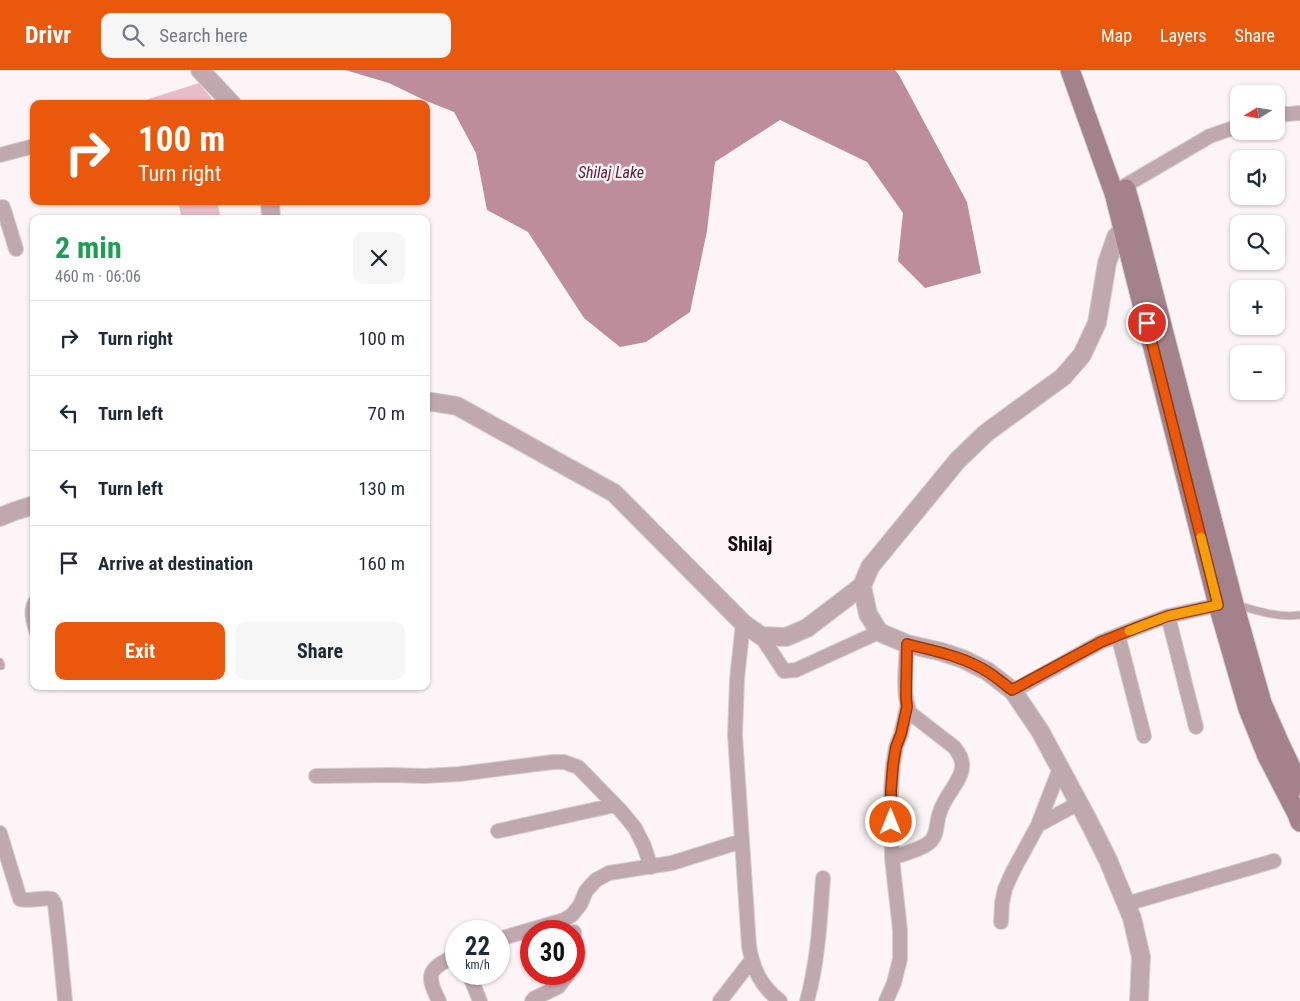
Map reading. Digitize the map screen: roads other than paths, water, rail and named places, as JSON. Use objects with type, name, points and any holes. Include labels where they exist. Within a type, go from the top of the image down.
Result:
[{"type":"main road","points":[[1070,70],[1119,189]]},
{"type":"main road","points":[[1084,70],[1129,225],[1226,605],[1248,708],[1267,756],[1300,822]]},
{"type":"main road","points":[[1226,605],[1262,704],[1300,786]]},
{"type":"street","points":[[200,70],[228,100]]},
{"type":"street","points":[[1285,114],[1300,112]]},
{"type":"street","points":[[1119,189],[1210,136],[1230,129]]},
{"type":"street","points":[[0,155],[30,147]]},
{"type":"street","points":[[1,204],[16,249]]},
{"type":"street","points":[[761,636],[786,637],[807,628],[862,586],[870,567],[957,461],[986,433],[1063,377],[1082,355],[1097,323],[1107,263],[1116,237],[1129,225]]},
{"type":"street","points":[[430,402],[457,406],[614,493],[743,623],[761,636],[784,671],[796,670],[879,632]]},
{"type":"street","points":[[0,517],[30,506]]},
{"type":"street","points":[[862,586],[868,614],[879,632],[907,644],[963,659],[987,671],[1012,690],[1040,731],[1108,860],[1132,918],[1141,957],[1139,1001]]},
{"type":"street","points":[[1012,690],[1101,642],[1118,635],[1168,616],[1226,605]]},
{"type":"street","points":[[1168,616],[1196,727]]},
{"type":"street","points":[[743,623],[737,678],[735,735],[749,946],[751,961],[759,979],[780,1001]]},
{"type":"street","points":[[1118,635],[1144,736]]},
{"type":"street","points":[[886,1001],[894,983],[900,959],[900,930],[892,858],[891,790],[896,747],[907,707],[907,644]]},
{"type":"street","points":[[892,858],[929,843],[934,837],[939,813],[945,799],[960,776],[962,768],[960,754],[954,747],[914,718],[907,707]]},
{"type":"street","points":[[316,776],[460,774],[564,762],[578,767],[635,828],[651,867]]},
{"type":"street","points":[[1001,922],[1005,889],[1038,825],[1060,768]]},
{"type":"street","points":[[1038,825],[1079,803]]},
{"type":"street","points":[[498,831],[614,805]]},
{"type":"street","points":[[0,833],[20,899],[47,898],[52,899],[55,904],[64,1001]]},
{"type":"street","points":[[510,936],[564,920],[572,915],[596,880],[609,873],[672,864],[742,842]]},
{"type":"street","points":[[1126,904],[1274,861]]},
{"type":"street","points":[[807,1001],[818,946],[823,878]]},
{"type":"street","points":[[572,915],[573,920]]},
{"type":"street","points":[[439,1001],[430,980],[432,970],[445,961]]},
{"type":"street","points":[[720,1001],[751,961]]},
{"type":"street","points":[[473,985],[480,1001]]},
{"type":"street","points":[[532,1001],[560,985]]},
{"type":"lane","points":[[30,603],[30,622]]},
{"type":"lane","points":[[1226,605],[1277,615],[1300,615]]},
{"type":"water","name":"Shilaj Lake","points":[[345,70],[895,70],[967,202],[981,273],[925,288],[898,261],[903,213],[867,162],[780,120],[715,162],[707,231],[690,312],[646,342],[620,347],[584,318],[528,232],[487,210],[476,153],[454,112],[389,83]]},
{"type":"district","name":"Shilaj","points":[[750,544]]}]
